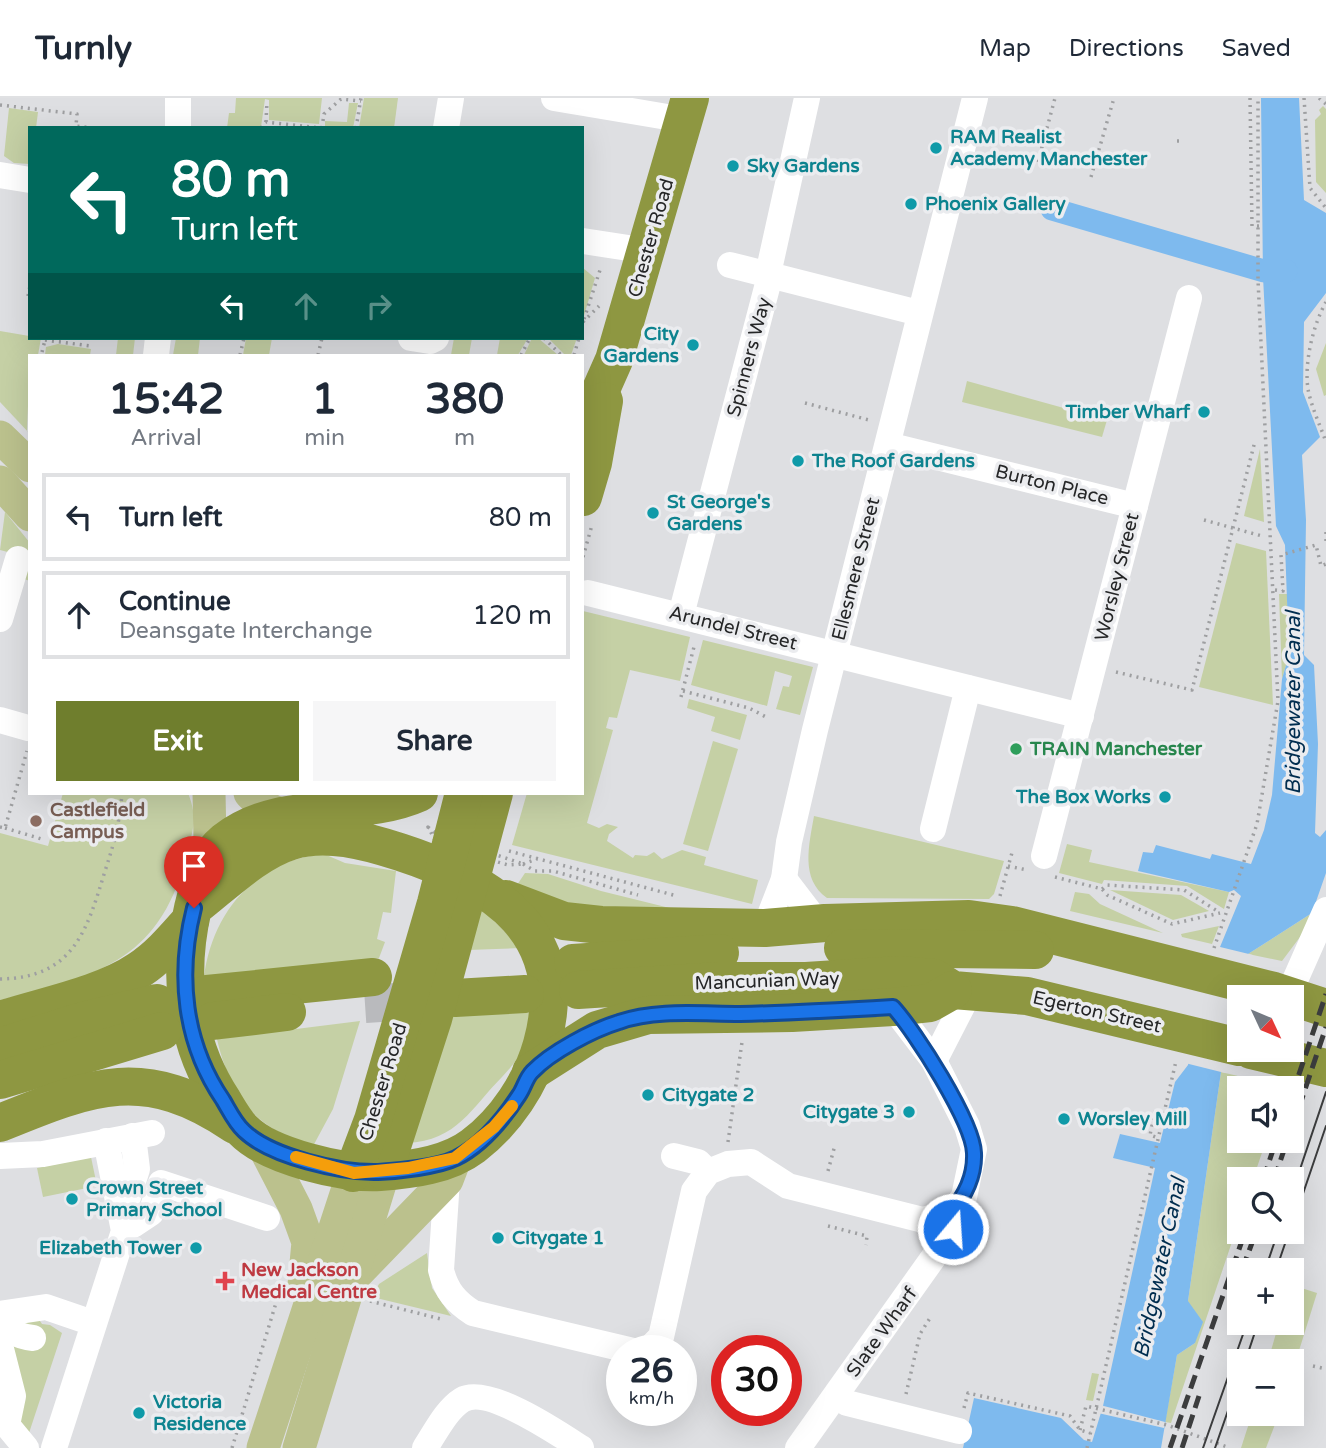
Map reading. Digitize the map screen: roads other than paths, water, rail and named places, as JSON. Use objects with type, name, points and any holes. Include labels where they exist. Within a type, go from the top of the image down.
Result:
[{"type":"highway","name":"Chester Road","points":[[584,494],[593,463],[608,378],[648,251],[687,109]]},
{"type":"highway","name":"Chester Road","points":[[584,428],[608,378]]},
{"type":"highway","name":"Chester Road","points":[[464,795],[480,878]]},
{"type":"highway","name":"Chester Road","points":[[369,1172],[433,1019],[480,878],[494,795]]},
{"type":"highway","points":[[253,1137],[209,1079],[195,1047],[184,980],[183,926],[205,863],[225,841],[247,829],[282,816],[407,798]]},
{"type":"highway","points":[[0,1020],[113,984],[139,971],[183,926],[275,848],[291,841],[327,837],[378,844],[480,878],[545,915],[582,924],[765,928],[825,923],[969,919],[1012,925],[1107,952],[1248,985]]},
{"type":"highway","points":[[0,1123],[75,1095],[134,1084],[176,1093],[201,1103],[253,1137],[323,1166],[369,1172],[451,1169],[509,1110],[531,1072],[549,1011],[548,976],[540,948],[530,932],[480,878]]},
{"type":"highway","name":"Mancunian Way","points":[[962,991],[934,978],[897,991],[806,981],[575,976],[671,954],[945,947],[1107,952]]},
{"type":"highway","points":[[459,985],[524,980]]},
{"type":"highway","points":[[210,1008],[369,990]]},
{"type":"highway","points":[[531,1072],[597,1030],[648,1015],[792,1013],[897,991]]},
{"type":"highway","name":"Egerton Street","points":[[962,991],[1027,996],[1227,1044]]},
{"type":"highway","points":[[1304,1001],[1326,1008]]},
{"type":"highway","points":[[0,1047],[82,1021],[160,1017],[0,1080]]},
{"type":"highway","name":"Egerton Street","points":[[1300,1062],[1326,1068]]},
{"type":"main road","points":[[0,437],[28,464]]},
{"type":"main road","points":[[0,482],[28,513]]},
{"type":"main road","points":[[205,863],[210,839],[209,795]]},
{"type":"main road","points":[[252,795],[263,806],[327,837]]},
{"type":"main road","points":[[253,1137],[296,1209],[308,1242],[299,1336]]},
{"type":"main road","points":[[359,1288],[451,1169]]},
{"type":"main road","name":"Chester Road","points":[[299,1448],[359,1288],[369,1172]]},
{"type":"main road","name":"Chester Road","points":[[263,1448],[299,1336],[369,1172]]},
{"type":"street","points":[[177,126],[178,98]]},
{"type":"street","points":[[446,126],[451,98]]},
{"type":"street","points":[[554,98],[687,109]]},
{"type":"street","name":"Spinners Way","points":[[681,615],[770,276],[770,265],[807,98]]},
{"type":"street","name":"Ellesmere Street","points":[[765,928],[785,879],[789,842],[883,433],[919,313],[975,98]]},
{"type":"street","points":[[0,175],[28,180]]},
{"type":"street","points":[[595,243],[648,251]]},
{"type":"street","points":[[730,265],[919,313]]},
{"type":"street","name":"Worsley Street","points":[[1044,856],[1081,716],[1102,670],[1135,506],[1189,298]]},
{"type":"street","name":"Burton Place","points":[[883,433],[1135,506]]},
{"type":"street","points":[[0,619],[18,559]]},
{"type":"street","name":"Arundel Street","points":[[588,593],[1081,716]]},
{"type":"street","points":[[933,830],[968,688]]},
{"type":"street","points":[[0,720],[28,728]]},
{"type":"street","points":[[785,879],[810,912],[825,923]]},
{"type":"street","points":[[1285,985],[1326,910]]},
{"type":"street","name":"Slate Wharf","points":[[798,1448],[948,1237],[953,1229],[951,1212],[964,1197],[974,1149],[967,1126],[897,991]]},
{"type":"street","points":[[934,1062],[962,991]]},
{"type":"street","points":[[0,1156],[43,1154],[142,1135],[128,1221],[54,1448]]},
{"type":"street","points":[[106,1141],[128,1221]]},
{"type":"street","points":[[674,1156],[698,1162],[708,1172]]},
{"type":"street","points":[[661,1335],[694,1191],[708,1172],[728,1164],[751,1162],[788,1186],[923,1220],[951,1212]]},
{"type":"street","points":[[451,1169],[441,1270],[444,1283],[461,1306],[473,1313],[606,1345]]},
{"type":"street","points":[[128,1221],[151,1213],[161,1183],[267,1218]]},
{"type":"street","points":[[0,1314],[46,1307],[83,1320]]},
{"type":"street","points":[[0,1326],[14,1329],[20,1336],[33,1338]]},
{"type":"street","points":[[0,1345],[3,1374],[13,1396],[4,1428],[26,1448]]},
{"type":"street","points":[[425,1448],[451,1410],[463,1399],[478,1395],[555,1431],[581,1448]]},
{"type":"street","points":[[847,1403],[959,1431]]},
{"type":"water","name":"Bridgewater Canal","points":[[1261,98],[1299,98],[1304,200],[1326,213],[1326,293],[1304,322],[1303,392],[1320,437],[1302,455],[1306,520],[1304,655],[1314,665],[1318,744],[1315,833],[1320,837],[1326,830],[1326,873],[1312,913],[1248,954],[1241,985],[1227,985],[1227,1046],[1188,1301],[1203,1322],[1195,1343],[1177,1355],[1161,1448],[963,1448],[974,1398],[1061,1418],[1084,1440],[1092,1442],[1103,1406],[1155,1168],[1113,1158],[1120,1134],[1160,1143],[1175,1082],[1188,1065],[1220,947],[1241,896],[1234,890],[1229,892],[1138,871],[1143,852],[1153,853],[1156,845],[1210,859],[1212,854],[1251,864],[1264,830],[1272,795],[1282,679],[1289,655],[1285,545],[1276,526],[1263,277]]},
{"type":"waterway","points":[[1052,209],[1264,271],[1286,271]]},
{"type":"tunnel","points":[[365,1004],[439,999]]},
{"type":"tram line","points":[[1301,1167],[1326,1092]]},
{"type":"tram line","points":[[1304,1191],[1326,1126]]},
{"type":"tram line","points":[[1269,1258],[1274,1244]]},
{"type":"tram line","points":[[1280,1258],[1285,1244]]},
{"type":"tram line","points":[[1203,1448],[1243,1335]]},
{"type":"tram line","points":[[1249,1349],[1254,1335]]},
{"type":"tram line","points":[[1215,1448],[1227,1414]]},
{"type":"railway","points":[[1298,1076],[1326,994]]},
{"type":"railway","points":[[1304,1092],[1326,1027]]},
{"type":"railway","points":[[1267,1167],[1272,1153]]},
{"type":"railway","points":[[1278,1167],[1283,1153]]},
{"type":"railway","points":[[1170,1448],[1241,1244]]},
{"type":"railway","points":[[1246,1258],[1252,1244]]},
{"type":"railway","points":[[1182,1448],[1199,1396]]},
{"type":"place","name":"RAM Realist Academy Manchester","points":[[936,148]]},
{"type":"place","name":"Sky Gardens","points":[[733,166]]},
{"type":"place","name":"Phoenix Gallery","points":[[911,204]]},
{"type":"place","name":"City Gardens","points":[[693,345]]},
{"type":"place","name":"Timber Wharf","points":[[1204,412]]},
{"type":"place","name":"The Roof Gardens","points":[[798,461]]},
{"type":"place","name":"St George's Gardens","points":[[653,513]]},
{"type":"place","name":"TRAIN Manchester","points":[[1016,749]]},
{"type":"place","name":"The Box Works","points":[[1165,797]]},
{"type":"place","name":"Castlefield Campus","points":[[36,821]]},
{"type":"place","name":"Citygate 2","points":[[648,1095]]},
{"type":"place","name":"Citygate 3","points":[[909,1112]]},
{"type":"place","name":"Worsley Mill","points":[[1064,1119]]},
{"type":"place","name":"Crown Street Primary School","points":[[72,1199]]},
{"type":"place","name":"Citygate 1","points":[[498,1238]]},
{"type":"place","name":"Elizabeth Tower","points":[[196,1248]]},
{"type":"place","name":"New Jackson Medical Centre","points":[[225,1281]]},
{"type":"place","name":"Victoria Residence","points":[[139,1413]]}]
